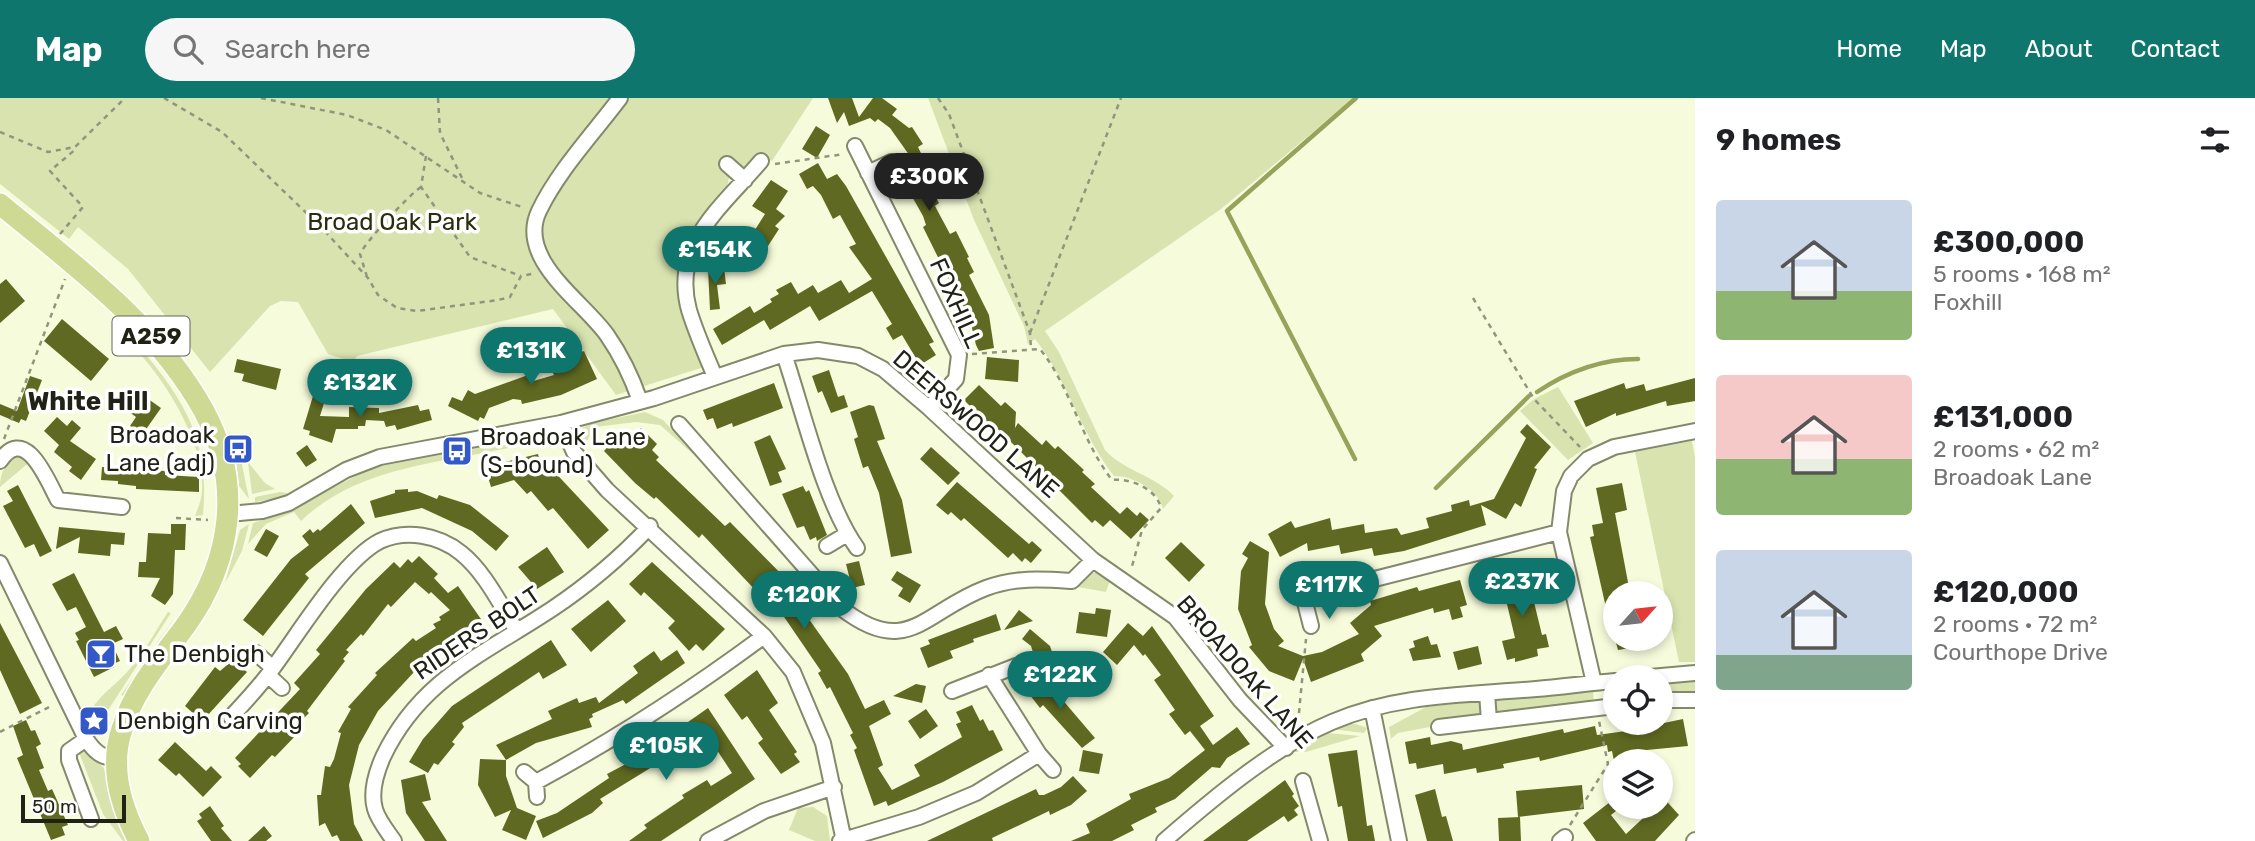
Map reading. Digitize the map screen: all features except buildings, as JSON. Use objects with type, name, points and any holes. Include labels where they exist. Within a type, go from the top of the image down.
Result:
[{"type":"highway","name":"A259","points":[[0,204],[142,325],[187,383],[205,412],[219,448],[229,489],[229,518],[214,578],[202,601],[138,693],[121,731],[117,758],[124,811],[139,841]]},
{"type":"street","points":[[229,518],[289,503],[346,470],[380,457],[561,423],[647,400],[607,335],[549,271],[538,251],[534,229],[538,212],[620,98]]},
{"type":"street","name":"FOXHILL","points":[[856,149],[959,355],[956,379],[929,408]]},
{"type":"street","points":[[715,377],[689,309],[686,261],[700,232],[761,162]]},
{"type":"street","points":[[868,173],[891,162]]},
{"type":"street","points":[[727,164],[745,180]]},
{"type":"street","name":"DEERSWOOD LANE","points":[[647,400],[784,354],[818,350],[858,356],[883,369],[929,408],[1093,560]]},
{"type":"street","points":[[784,354],[832,499],[847,534],[857,548]]},
{"type":"street","points":[[561,423],[582,461],[607,490],[650,527],[764,636],[793,673],[811,710],[834,787],[842,840],[919,817],[976,793],[1039,754]]},
{"type":"street","points":[[679,424],[841,608],[860,623],[883,632],[906,631],[976,593],[1014,580],[1072,581],[1093,560]]},
{"type":"street","points":[[1594,682],[1559,532],[1564,491],[1571,477],[1588,459],[1614,447],[1695,431]]},
{"type":"street","points":[[2,459],[14,451],[27,451],[35,457],[58,500],[122,509]]},
{"type":"street","name":"RIDERS BOLT","points":[[394,841],[375,810],[373,788],[378,769],[393,737],[417,702],[440,680],[604,571],[650,527]]},
{"type":"street","points":[[1304,597],[1559,532]]},
{"type":"street","points":[[232,717],[270,672],[326,594],[363,554],[379,542],[398,536],[414,534],[442,541],[462,553],[480,574],[517,631]]},
{"type":"street","points":[[827,546],[847,534]]},
{"type":"street","name":"BROADOAK LANE","points":[[1093,560],[1175,617],[1240,700],[1291,744]]},
{"type":"street","points":[[0,563],[86,739],[94,751],[108,758],[117,758]]},
{"type":"street","points":[[1297,571],[1311,626]]},
{"type":"street","points":[[524,772],[536,789],[696,687],[764,636]]},
{"type":"street","points":[[256,653],[282,688]]},
{"type":"street","points":[[952,691],[1016,666]]},
{"type":"street","points":[[1673,675],[1695,673]]},
{"type":"street","points":[[989,675],[1039,754],[1053,770]]},
{"type":"street","points":[[1164,841],[1201,809],[1291,744],[1332,722],[1372,708],[1430,696],[1603,682]]},
{"type":"street","points":[[1487,693],[1489,721]]},
{"type":"street","points":[[1673,700],[1695,700]]},
{"type":"street","points":[[1372,708],[1399,841]]},
{"type":"street","points":[[1438,727],[1603,708]]},
{"type":"street","points":[[86,739],[69,751],[69,760],[77,800],[91,819]]},
{"type":"street","name":"BROADOAK LANE","points":[[1303,781],[1320,841]]},
{"type":"street","points":[[708,841],[773,807],[834,787]]},
{"type":"path","points":[[51,245],[83,207],[50,171],[125,98]]},
{"type":"path","points":[[164,98],[222,132],[320,226],[368,278]]},
{"type":"path","points":[[261,98],[357,119],[386,130],[480,193],[538,212]]},
{"type":"path","points":[[439,98],[440,133],[463,180]]},
{"type":"path","points":[[937,98],[949,114],[1030,333],[1031,349]]},
{"type":"path","points":[[1030,333],[1121,98]]},
{"type":"path","points":[[0,132],[48,152],[79,145]]},
{"type":"path","points":[[761,162],[765,165],[856,149]]},
{"type":"path","points":[[426,156],[421,187],[470,257],[520,276],[549,271]]},
{"type":"path","points":[[421,187],[409,195],[397,214],[365,245],[360,254],[368,278],[378,295],[397,308],[417,311],[460,307],[510,296],[520,276]]},
{"type":"path","points":[[2,459],[4,439],[71,263]]},
{"type":"path","points":[[1473,298],[1534,399],[1577,442],[1588,459]]},
{"type":"path","points":[[959,355],[1040,349],[1052,364],[1081,431],[1112,480],[1136,482],[1159,500],[1161,508],[1142,530],[1127,584]]},
{"type":"path","points":[[176,518],[229,518]]},
{"type":"path","points":[[1291,744],[1306,628],[1311,626]]},
{"type":"path","points":[[0,732],[67,699]]},
{"type":"path","points":[[1562,839],[1608,764],[1597,709]]},
{"type":"green space","name":"Broad Oak Park","points":[[0,98],[813,98],[772,161],[758,156],[749,165],[740,167],[731,158],[721,167],[729,178],[724,192],[686,244],[680,261],[681,296],[704,367],[616,395],[553,309],[357,356],[353,362],[328,354],[298,302],[281,301],[270,306],[210,372],[128,269],[78,227],[69,239],[0,184]]},
{"type":"green space","points":[[928,98],[1354,98],[1221,209],[1045,331],[1059,352],[1105,450],[1174,496],[1163,509],[1156,495],[1144,485],[1129,478],[1114,476],[1092,443],[1047,355],[1035,339],[1028,344],[1024,326],[974,220]]},
{"type":"green space","points":[[127,331],[161,374],[187,414],[202,459],[203,515],[195,516],[202,493],[201,470],[188,428],[165,386],[137,350],[123,337]]},
{"type":"green space","points":[[1558,387],[1593,443],[1568,460],[1520,411],[1534,399]]},
{"type":"green space","points":[[645,412],[663,420],[700,460],[660,425],[636,422],[595,427],[585,444],[581,435],[582,428],[593,423]]},
{"type":"green space","points":[[544,433],[551,434],[558,446],[545,439],[385,474],[355,485],[326,501],[301,521],[294,512],[266,524],[248,544],[253,523],[292,509],[381,463]]},
{"type":"green space","points":[[1692,441],[1695,457],[1695,662],[1679,662],[1673,633],[1673,581],[1662,581],[1635,452]]},
{"type":"green space","points":[[235,450],[239,450],[249,499],[239,486]]},
{"type":"green space","points":[[23,455],[32,460],[0,487],[6,466]]},
{"type":"green space","points":[[248,462],[265,483],[275,489],[252,494]]},
{"type":"green space","points":[[287,493],[288,496],[255,502],[255,497]]},
{"type":"green space","points":[[249,524],[242,551],[225,583],[240,530]]},
{"type":"green space","points":[[1091,573],[1101,573],[1110,580],[1106,592],[1078,587]]},
{"type":"green space","points":[[168,612],[171,613],[92,735],[86,721],[94,706],[134,664]]},
{"type":"green space","points":[[175,617],[123,696],[121,695]]},
{"type":"green space","points":[[1695,681],[1695,695],[1673,696],[1673,682]]},
{"type":"green space","points":[[1593,690],[1594,704],[1495,713],[1494,699]]},
{"type":"green space","points":[[1480,701],[1482,717],[1398,733],[1391,739],[1389,727],[1426,707]]},
{"type":"green space","points":[[1344,724],[1367,728],[1364,733],[1331,729]]},
{"type":"green space","points":[[1327,733],[1360,736],[1306,752],[1294,752]]},
{"type":"green space","points":[[78,750],[84,750],[104,768],[114,812],[128,841],[123,841],[103,814]]},
{"type":"green space","points":[[813,807],[827,816],[830,841],[815,841],[789,830],[798,808]]},
{"type":"waterway","points":[[1355,459],[1227,211],[1356,98]]},
{"type":"waterway","points":[[1537,392],[1560,378],[1585,368],[1611,361],[1638,359]]},
{"type":"waterway","points":[[1436,488],[1529,396]]},
{"type":"place","name":"Broadoak Lane (adj)","points":[[238,449]]},
{"type":"place","name":"Broadoak Lane (S-bound)","points":[[457,451]]},
{"type":"place","name":"The Denbigh","points":[[101,654]]},
{"type":"place","name":"Denbigh Carving","points":[[94,721]]},
{"type":"district","name":"White Hill","points":[[88,401]]}]
